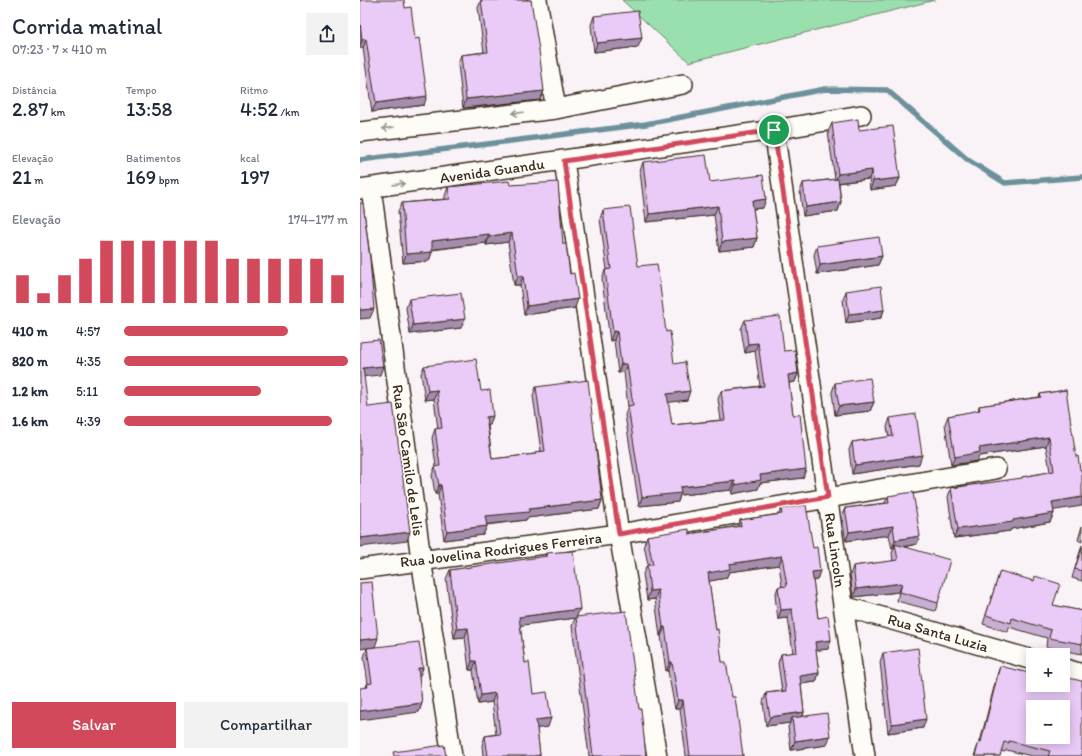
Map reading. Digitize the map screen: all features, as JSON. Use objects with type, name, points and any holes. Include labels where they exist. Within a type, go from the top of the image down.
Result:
[{"type":"street","points":[[538,0],[556,109]]},
{"type":"street","points":[[360,132],[556,109],[683,84]]},
{"type":"street","name":"Avenida Guandu","points":[[366,188],[774,130],[861,114]]},
{"type":"street","name":"Rua Lincoln","points":[[774,130],[865,756]]},
{"type":"street","points":[[564,161],[619,534],[657,756]]},
{"type":"street","name":"Rua São Camilo de Lelis","points":[[366,188],[452,756]]},
{"type":"street","name":"Rua Jovelina Rodrigues Ferreira","points":[[360,569],[421,559],[619,534],[996,469]]},
{"type":"street","name":"Rua Santa Luzia","points":[[843,606],[1026,658]]},
{"type":"street","points":[[1070,670],[1082,674]]},
{"type":"green space","points":[[622,0],[935,0],[689,62]]},
{"type":"building","points":[[360,0],[404,0],[405,8],[411,7],[415,39],[419,38],[427,96],[376,103],[366,39],[362,40]]},
{"type":"building","points":[[481,0],[531,0],[544,91],[466,99],[461,55],[488,52]]},
{"type":"building","points":[[638,11],[642,38],[597,43],[594,16]]},
{"type":"building","points":[[858,119],[859,130],[893,126],[900,178],[873,181],[872,170],[838,174],[832,123]]},
{"type":"building","points":[[706,155],[710,182],[763,175],[766,199],[752,201],[757,238],[722,242],[718,206],[649,214],[643,162]]},
{"type":"building","points":[[838,179],[841,202],[806,207],[803,183]]},
{"type":"building","points":[[509,181],[510,185],[558,182],[563,244],[566,244],[570,274],[574,273],[578,299],[527,306],[523,276],[518,276],[512,233],[490,236],[489,234],[432,241],[432,252],[406,254],[402,203],[450,199],[448,187]]},
{"type":"building","points":[[360,203],[363,203],[374,309],[360,310]]},
{"type":"building","points":[[630,207],[638,266],[657,264],[666,332],[670,331],[674,364],[685,362],[690,391],[667,394],[672,425],[725,420],[721,391],[764,386],[758,343],[748,344],[745,320],[780,316],[784,351],[795,350],[798,373],[788,375],[793,415],[800,414],[806,469],[760,475],[761,480],[735,485],[735,481],[680,487],[681,493],[642,497],[628,406],[633,405],[627,364],[621,364],[617,331],[613,332],[605,270],[611,269],[603,210]]},
{"type":"building","points":[[879,237],[882,256],[820,265],[817,246]]},
{"type":"building","points":[[881,286],[884,310],[849,314],[846,291]]},
{"type":"building","points":[[461,293],[465,319],[413,325],[409,299]]},
{"type":"building","points":[[379,340],[383,366],[363,368],[368,407],[393,404],[410,532],[360,538],[360,342]]},
{"type":"building","points":[[476,359],[481,391],[490,390],[493,416],[486,417],[492,459],[536,454],[536,452],[545,451],[536,387],[588,380],[602,500],[529,509],[529,512],[485,516],[487,526],[447,531],[441,485],[439,485],[435,467],[440,466],[435,429],[442,428],[437,390],[428,391],[424,366]]},
{"type":"building","points":[[870,378],[874,402],[839,406],[835,383]]},
{"type":"building","points":[[1066,390],[1076,457],[1078,456],[1080,470],[1082,470],[1082,497],[1052,502],[1054,513],[1013,520],[1013,522],[958,529],[951,488],[1022,478],[1054,471],[1049,437],[979,448],[980,452],[955,457],[948,416],[980,410],[979,406],[1041,397],[1040,394]]},
{"type":"building","points":[[916,414],[922,455],[855,465],[852,442],[893,436],[890,418]]},
{"type":"building","points":[[913,492],[920,536],[895,540],[893,526],[849,532],[845,508],[889,503],[888,496]]},
{"type":"building","points":[[806,505],[813,548],[817,547],[820,571],[812,572],[818,618],[828,616],[831,640],[815,642],[819,673],[800,676],[804,712],[770,717],[766,693],[786,691],[781,654],[797,652],[792,609],[781,610],[778,587],[787,586],[782,556],[729,564],[730,569],[708,573],[722,662],[726,662],[732,697],[735,697],[743,756],[690,756],[683,700],[678,700],[672,662],[670,662],[665,627],[663,627],[658,590],[650,591],[647,565],[653,565],[647,536],[689,529],[689,534],[741,526],[740,520],[782,514],[781,509]]},
{"type":"building","points":[[895,544],[950,560],[938,603],[900,592],[902,583],[856,589],[853,566],[898,560]]},
{"type":"building","points":[[1082,547],[1082,571],[1075,569]]},
{"type":"building","points":[[573,551],[580,609],[519,617],[525,663],[529,662],[533,694],[547,692],[551,718],[536,720],[540,755],[488,756],[485,736],[500,734],[495,693],[481,695],[476,661],[472,661],[468,628],[457,629],[450,570],[547,556],[546,553]]},
{"type":"building","points":[[1000,571],[1034,581],[1035,576],[1060,584],[1053,605],[1082,611],[1082,644],[1049,638],[1051,630],[1012,618],[1011,623],[986,615]]},
{"type":"building","points":[[372,582],[378,638],[360,640],[360,583]]},
{"type":"building","points":[[626,611],[639,709],[641,709],[646,756],[593,756],[576,617]]},
{"type":"building","points":[[419,642],[423,668],[418,668],[422,703],[360,711],[360,688],[368,687],[367,684],[372,683],[367,648]]},
{"type":"building","points":[[918,648],[926,719],[892,724],[883,653]]},
{"type":"building","points":[[1000,666],[1026,672],[1026,692],[1070,692],[1070,678],[1082,681],[1082,756],[1048,756],[1050,751],[1009,741],[1009,743],[1004,742],[1000,756],[975,756],[979,742],[981,742]]},
{"type":"building","points":[[827,713],[830,736],[795,741],[792,718]]},
{"type":"building","points":[[444,745],[446,756],[394,756],[393,752]]},
{"type":"waterway","points":[[360,160],[646,124],[825,89],[887,90],[968,160],[1005,183],[1082,177]]},
{"type":"route","points":[[774,130],[828,497],[619,534],[564,161],[774,130]]}]
